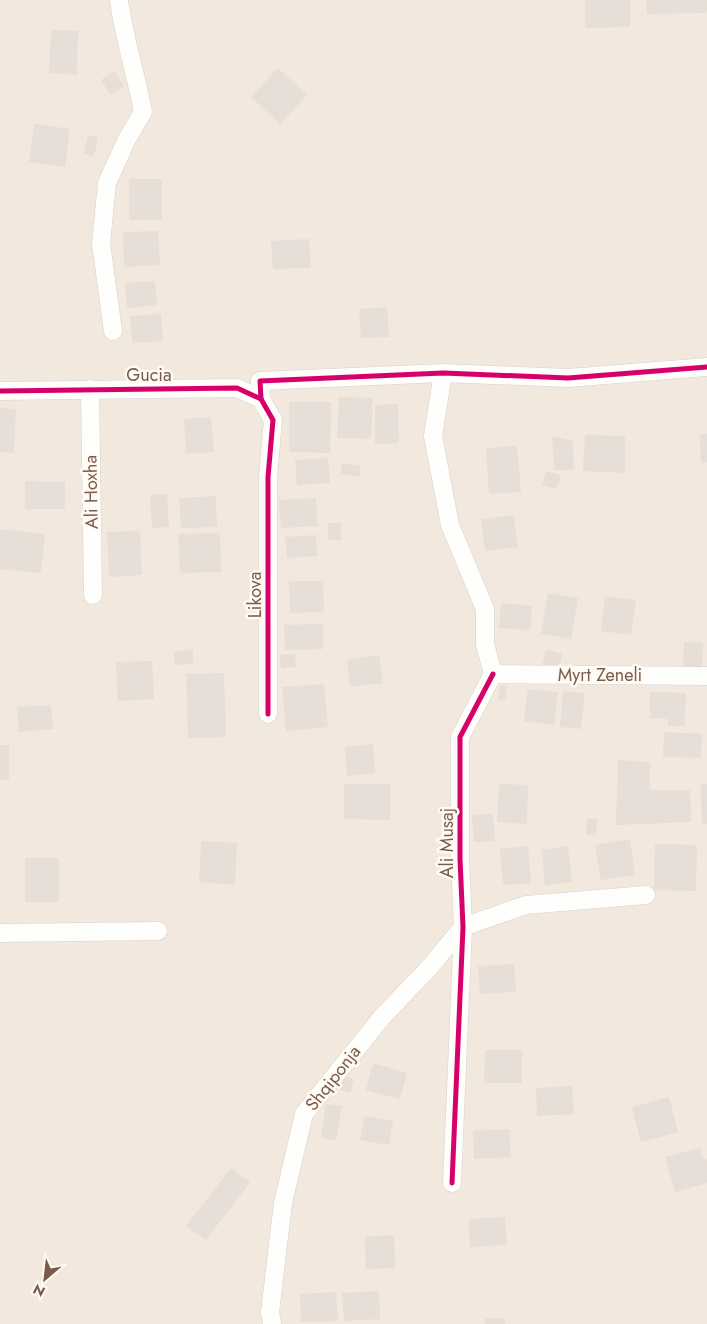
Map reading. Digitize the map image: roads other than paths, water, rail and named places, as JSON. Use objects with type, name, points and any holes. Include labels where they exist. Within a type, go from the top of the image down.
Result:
[{"type":"street","points":[[113,331],[101,243],[107,183],[127,139],[143,112],[136,75],[123,34],[119,0]]},
{"type":"street","points":[[261,399],[260,381],[443,372],[568,378],[707,366]]},
{"type":"street","points":[[443,372],[433,436],[450,525],[485,609],[486,644],[494,674]]},
{"type":"street","name":"Gucia","points":[[0,391],[237,388],[261,399]]},
{"type":"street","name":"Ali Hoxha","points":[[90,389],[93,594]]},
{"type":"street","name":"Likova","points":[[261,399],[273,420],[268,477],[268,714]]},
{"type":"street","name":"Myrt Zeneli","points":[[494,674],[707,676]]},
{"type":"street","name":"Ali Musaj","points":[[452,1183],[463,927],[460,859],[460,737],[494,674]]},
{"type":"street","points":[[463,927],[526,905],[646,896]]},
{"type":"street","name":"Shqiponja","points":[[272,1324],[270,1312],[283,1203],[304,1114],[382,1017],[428,969],[463,927]]},
{"type":"street","points":[[0,933],[158,931]]}]
